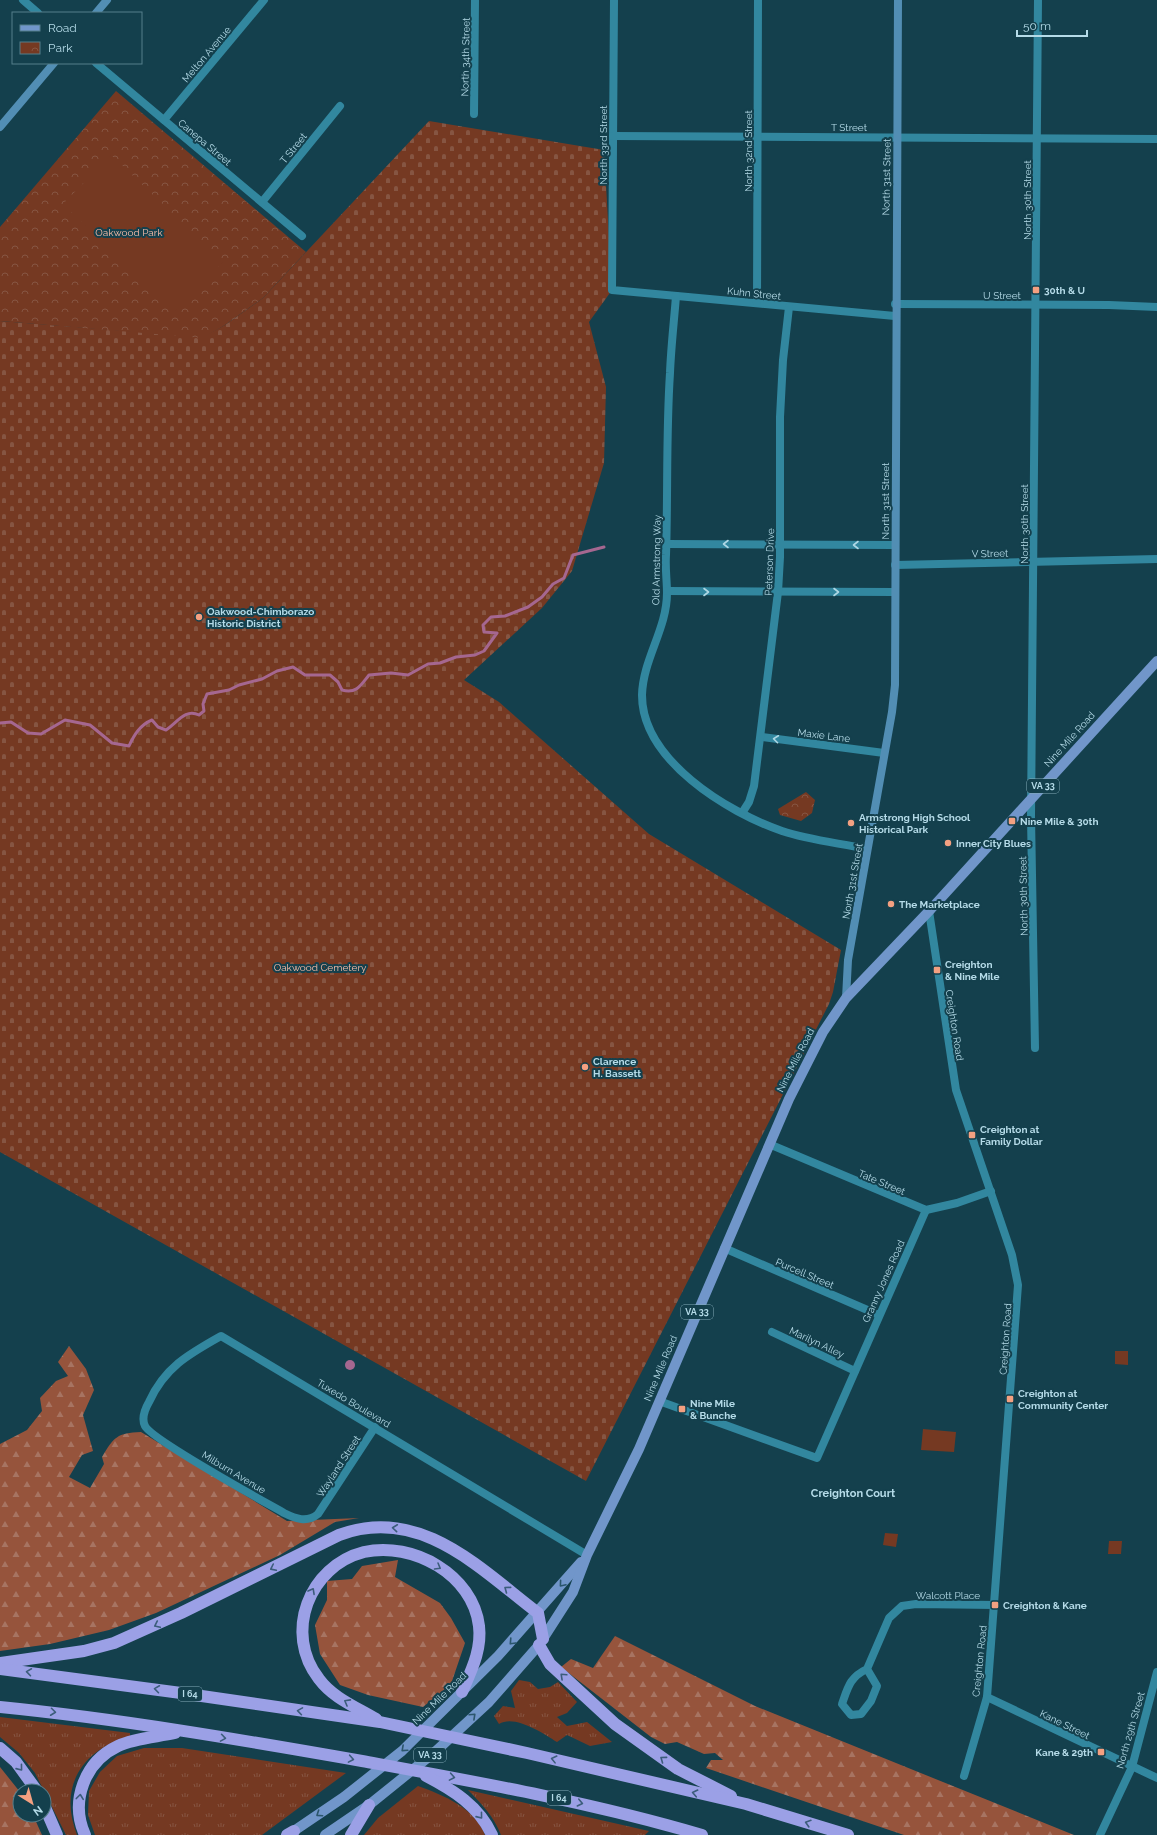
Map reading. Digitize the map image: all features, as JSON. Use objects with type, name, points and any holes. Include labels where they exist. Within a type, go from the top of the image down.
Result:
[{"type":"highway","points":[[0,1663],[84,1652],[114,1643],[181,1613],[339,1535],[362,1528],[397,1528],[424,1534],[456,1551],[538,1613],[541,1642],[550,1664],[615,1724],[678,1770],[746,1804]]},
{"type":"highway","points":[[380,1722],[339,1698],[322,1683],[308,1660],[302,1640],[304,1613],[311,1592],[326,1573],[339,1563],[354,1556],[382,1550],[416,1556],[437,1565],[461,1584],[472,1601],[479,1627],[477,1653],[462,1692]]},
{"type":"highway","name":"I 64","points":[[0,1669],[181,1692],[380,1722],[527,1753],[746,1804],[848,1835]]},
{"type":"highway","name":"I 64","points":[[0,1706],[112,1720],[414,1770],[537,1793],[647,1819],[702,1835]]},
{"type":"highway","points":[[85,1835],[79,1812],[80,1790],[90,1769],[98,1760],[109,1751],[125,1743],[185,1732]]},
{"type":"highway","points":[[0,1748],[16,1762],[30,1783]]},
{"type":"highway","points":[[414,1770],[438,1782],[461,1797],[481,1815],[492,1835]]},
{"type":"highway","points":[[351,1835],[369,1805]]},
{"type":"highway","points":[[52,1823],[57,1835]]},
{"type":"main road","name":"Nine Mile Road","points":[[325,1835],[369,1805],[436,1751],[489,1702],[541,1642],[573,1592],[587,1555],[620,1490],[659,1401],[769,1144],[804,1067],[826,1026],[846,998],[929,911],[1157,661]]},
{"type":"main road","name":"Nine Mile Road","points":[[290,1834],[344,1797],[402,1751],[462,1692],[538,1613],[587,1555]]},
{"type":"street","points":[[23,0],[37,12]]},
{"type":"street","points":[[97,12],[107,0]]},
{"type":"street","name":"Melton Avenue","points":[[164,120],[264,0]]},
{"type":"street","name":"North 34th Street","points":[[474,114],[475,0]]},
{"type":"street","name":"North 33rd Street","points":[[612,290],[614,0]]},
{"type":"street","name":"North 32nd Street","points":[[757,303],[759,138],[758,0]]},
{"type":"street","name":"North 31st Street","points":[[846,998],[848,962],[895,685],[895,304],[898,0]]},
{"type":"street","name":"North 30th Street","points":[[1035,1048],[1032,799],[1038,0]]},
{"type":"street","points":[[0,127],[53,64]]},
{"type":"street","name":"Canepa Street","points":[[97,64],[302,236]]},
{"type":"street","name":"T Street","points":[[262,202],[340,106]]},
{"type":"street","name":"T Street","points":[[613,136],[759,138],[1157,138]]},
{"type":"street","name":"Kuhn Street","points":[[612,290],[895,316]]},
{"type":"street","name":"Old Armstrong Way","points":[[676,296],[669,389],[666,608],[642,688],[643,708],[649,730],[664,753],[692,780],[754,820],[806,838],[867,848]]},
{"type":"street","name":"U Street","points":[[895,304],[1157,307]]},
{"type":"street","name":"Peterson Drive","points":[[742,813],[753,791],[762,737],[778,592],[780,544],[780,417],[783,360],[789,307]]},
{"type":"street","points":[[667,544],[895,545]]},
{"type":"street","name":"V Street","points":[[895,565],[1157,559]]},
{"type":"street","points":[[667,591],[895,592]]},
{"type":"street","name":"Maxie Lane","points":[[762,737],[884,753]]},
{"type":"street","name":"Creighton Road","points":[[929,911],[956,1090],[1012,1256],[1018,1285],[987,1698],[964,1776]]},
{"type":"street","name":"Tate Street","points":[[769,1144],[926,1210]]},
{"type":"street","points":[[926,1210],[957,1203],[991,1192]]},
{"type":"street","name":"Granny Jones Road","points":[[659,1401],[817,1458],[926,1210]]},
{"type":"street","name":"Purcell Street","points":[[724,1248],[879,1316]]},
{"type":"street","name":"Marilyn Alley","points":[[772,1332],[855,1371]]},
{"type":"street","name":"Tuxedo Boulevard","points":[[147,1429],[143,1416],[151,1397],[165,1375],[184,1357],[221,1336],[376,1427],[587,1555]]},
{"type":"street","name":"Wayland Street","points":[[316,1516],[376,1427]]},
{"type":"street","name":"Milburn Avenue","points":[[147,1429],[172,1447],[284,1513],[300,1519],[312,1518],[316,1516]]},
{"type":"street","name":"Walcott Place","points":[[867,1669],[877,1686],[871,1701],[862,1714],[851,1715],[842,1704],[848,1686],[856,1674],[867,1669],[889,1618],[902,1606],[916,1604],[994,1605]]},
{"type":"street","name":"North 29th Street","points":[[1100,1835],[1132,1767],[1157,1672]]},
{"type":"street","name":"Kane Street","points":[[987,1698],[1157,1778]]},
{"type":"green space","name":"Oakwood Park","points":[[116,91],[306,252],[263,298],[225,325],[203,338],[0,321],[0,227]]},
{"type":"green space","name":"Oakwood Cemetery","points":[[429,121],[604,150],[612,290],[589,322],[606,387],[604,463],[572,571],[542,608],[464,680],[499,702],[649,834],[841,950],[833,992],[829,1004],[586,1481],[0,1152],[0,321],[203,337],[225,325],[263,298]]},
{"type":"green space","points":[[111,155],[223,262],[175,311],[63,204]]},
{"type":"green space","points":[[806,792],[815,800],[812,813],[801,821],[780,815],[778,809]]},
{"type":"green space","points":[[69,1346],[86,1369],[94,1390],[83,1415],[93,1451],[82,1455],[69,1477],[90,1488],[104,1464],[102,1457],[113,1441],[121,1435],[141,1432],[287,1521],[359,1518],[335,1522],[280,1555],[156,1613],[109,1630],[50,1644],[0,1651],[0,1444],[27,1430],[42,1411],[40,1398],[56,1381],[68,1376],[58,1362]]},
{"type":"green space","points":[[1115,1351],[1128,1351],[1128,1365],[1115,1364]]},
{"type":"green space","points":[[923,1429],[956,1432],[954,1452],[921,1450]]},
{"type":"green space","points":[[885,1533],[898,1534],[896,1547],[883,1545]]},
{"type":"green space","points":[[1109,1541],[1122,1541],[1121,1554],[1108,1554]]},
{"type":"green space","points":[[398,1560],[395,1577],[440,1603],[451,1618],[465,1643],[451,1684],[423,1707],[368,1695],[340,1685],[320,1654],[315,1625],[327,1600],[327,1581],[352,1579],[362,1566]]},
{"type":"green space","points":[[615,1636],[755,1706],[1074,1835],[904,1835],[706,1768],[711,1760],[723,1760],[715,1753],[704,1754],[677,1742],[665,1744],[651,1737],[561,1667],[571,1659],[593,1668]]},
{"type":"green space","points":[[519,1680],[530,1682],[538,1689],[550,1687],[558,1682],[577,1702],[567,1713],[557,1717],[567,1726],[587,1722],[612,1742],[590,1746],[567,1735],[557,1742],[520,1723],[512,1721],[499,1724],[494,1716],[503,1706],[515,1708],[511,1691]]},
{"type":"green space","points":[[0,1717],[130,1733],[130,1736],[113,1742],[99,1750],[78,1772],[73,1786],[71,1801],[72,1817],[77,1835],[66,1835],[52,1807],[52,1783],[40,1783],[35,1773],[19,1753],[0,1737]]},
{"type":"green space","points":[[144,1748],[182,1748],[346,1773],[262,1835],[95,1835],[88,1815],[89,1791],[100,1772],[117,1756]]},
{"type":"green space","points":[[0,1767],[13,1783],[12,1823],[37,1823],[42,1835],[0,1835]]},
{"type":"green space","points":[[418,1786],[448,1798],[466,1810],[474,1817],[485,1835],[364,1835],[378,1818]]},
{"type":"green space","points":[[468,1790],[649,1831],[645,1835],[501,1835],[495,1822],[487,1811]]},
{"type":"shaded area","points":[[348,1360],[352,1360],[354,1361],[354,1369],[348,1370],[345,1367],[345,1363]]},
{"type":"waterway","points":[[0,723],[11,722],[28,733],[41,734],[65,720],[90,725],[112,743],[129,746],[138,731],[148,722],[152,720],[158,727],[166,730],[181,717],[189,713],[199,715],[204,711],[203,704],[207,694],[229,690],[239,685],[262,679],[277,671],[293,667],[305,675],[330,675],[338,682],[342,690],[347,691],[358,688],[369,675],[391,673],[408,675],[428,664],[440,663],[456,657],[475,655],[484,651],[497,633],[484,632],[483,625],[491,617],[505,616],[528,607],[542,597],[553,584],[564,578],[573,555],[604,547]]},
{"type":"place","name":"30th & U","points":[[1036,290]]},
{"type":"place","name":"Oakwood-Chimborazo Historic District","points":[[199,617]]},
{"type":"place","name":"Nine Mile & 30th","points":[[1012,821]]},
{"type":"place","name":"Armstrong High School Historical Park","points":[[851,823]]},
{"type":"place","name":"Inner City Blues","points":[[948,843]]},
{"type":"place","name":"The Marketplace","points":[[891,904]]},
{"type":"place","name":"Creighton & Nine Mile","points":[[937,970]]},
{"type":"place","name":"Clarence H. Bassett","points":[[585,1067]]},
{"type":"place","name":"Creighton at Family Dollar","points":[[972,1135]]},
{"type":"place","name":"Creighton at Community Center","points":[[1010,1399]]},
{"type":"place","name":"Nine Mile & Bunche","points":[[682,1409]]},
{"type":"place","name":"Creighton & Kane","points":[[995,1605]]},
{"type":"place","name":"Kane & 29th","points":[[1101,1752]]},
{"type":"district","name":"Creighton Court","points":[[853,1493]]}]
